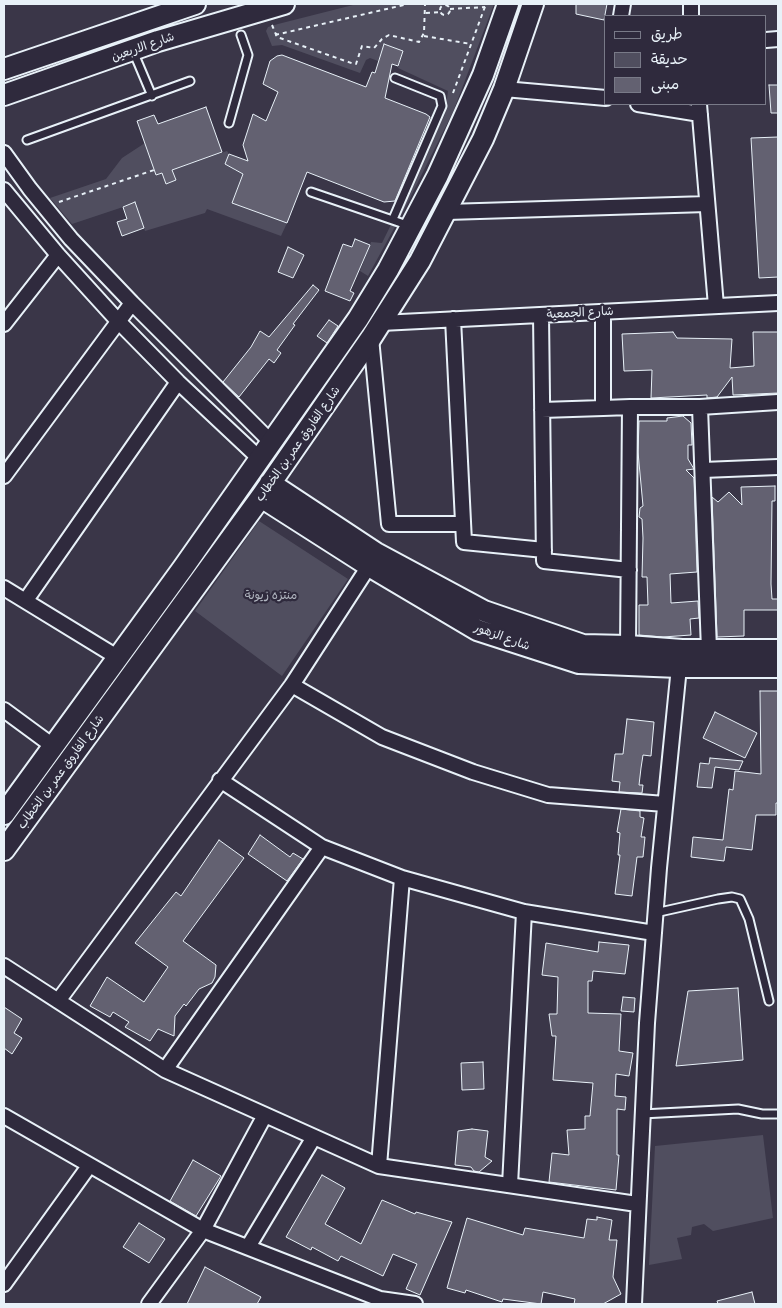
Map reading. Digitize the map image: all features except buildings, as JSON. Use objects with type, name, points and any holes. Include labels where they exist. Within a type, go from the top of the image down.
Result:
[{"type":"main road","name":"شارع الاربعين","points":[[4,69],[148,18],[195,4]]},
{"type":"main road","points":[[4,814],[183,568],[270,441],[336,352],[388,270],[438,175],[476,92],[508,4]]},
{"type":"main road","name":"شارع الفاروق عمر بن الخطاب","points":[[4,850],[266,490],[376,331],[420,261],[447,212],[483,139],[504,89],[533,4]]},
{"type":"main road","name":"شارع الاربعين","points":[[4,95],[158,41],[237,26],[276,6]]},
{"type":"main road","points":[[148,18],[144,28],[145,33],[152,40],[158,41]]},
{"type":"main road","points":[[116,30],[124,34],[128,52]]},
{"type":"main road","name":"شارع الزهور","points":[[266,490],[369,566],[477,630],[579,663],[680,667],[778,667]]},
{"type":"main road","name":"شارع الزهور","points":[[266,490],[376,553],[484,611],[583,646],[778,650]]},
{"type":"main road","points":[[477,630],[484,611]]},
{"type":"street","points":[[504,89],[604,96]]},
{"type":"street","points":[[650,105],[700,109],[706,204],[716,306]]},
{"type":"street","points":[[4,152],[44,207],[132,304],[270,441]]},
{"type":"street","points":[[6,196],[118,321],[178,382],[258,458]]},
{"type":"street","points":[[447,212],[706,204]]},
{"type":"street","points":[[4,324],[58,255]]},
{"type":"street","name":"شارع الجمعية","points":[[376,331],[453,320],[778,303]]},
{"type":"street","points":[[4,476],[132,304]]},
{"type":"street","points":[[603,312],[603,408]]},
{"type":"street","points":[[541,315],[544,561],[630,570]]},
{"type":"street","points":[[453,320],[464,542],[544,550]]},
{"type":"street","points":[[376,331],[389,524],[463,524]]},
{"type":"street","points":[[26,600],[178,382]]},
{"type":"street","points":[[542,410],[700,407],[778,402]]},
{"type":"street","points":[[628,646],[630,407]]},
{"type":"street","points":[[700,407],[709,650]]},
{"type":"street","points":[[703,470],[778,466]]},
{"type":"street","points":[[58,1001],[292,685],[369,566]]},
{"type":"street","points":[[4,588],[117,657]]},
{"type":"street","points":[[634,1304],[637,1204],[655,913],[680,667]]},
{"type":"street","points":[[292,685],[382,737],[473,772],[548,796],[665,804]]},
{"type":"street","points":[[4,710],[53,746]]},
{"type":"street","points":[[220,780],[322,847],[402,878],[524,912],[654,933]]},
{"type":"street","points":[[165,1070],[322,847]]},
{"type":"street","points":[[379,1166],[402,878]]},
{"type":"street","points":[[510,1184],[524,912]]},
{"type":"street","points":[[4,966],[165,1070],[379,1166],[637,1204]]},
{"type":"street","points":[[150,1304],[203,1230],[266,1115]]},
{"type":"street","points":[[4,1116],[203,1230],[380,1301],[415,1304]]},
{"type":"street","points":[[248,1248],[314,1137]]},
{"type":"street","points":[[4,1284],[89,1166]]},
{"type":"lane","points":[[229,123],[248,55],[237,26]]},
{"type":"lane","points":[[128,52],[152,96]]},
{"type":"lane","points":[[393,219],[442,106],[440,96],[395,78]]},
{"type":"lane","points":[[27,140],[190,82]]},
{"type":"lane","points":[[311,192],[393,219],[411,227]]},
{"type":"lane","points":[[655,913],[718,899],[732,897],[740,899],[749,919],[769,1001]]},
{"type":"lane","points":[[642,1114],[738,1109],[762,1114],[778,1114]]},
{"type":"path","points":[[275,36],[408,4]]},
{"type":"path","points":[[275,36],[356,64],[362,46],[374,48],[382,39],[389,35],[419,42],[424,36],[425,4]]},
{"type":"path","points":[[441,12],[444,5],[450,9],[485,5],[452,93]]},
{"type":"path","points":[[275,36],[276,6]]},
{"type":"path","points":[[426,13],[441,12],[446,15],[450,9]]},
{"type":"path","points":[[424,36],[471,44]]},
{"type":"path","points":[[44,207],[154,170]]},
{"type":"green space","points":[[357,4],[494,4],[453,112],[403,212],[368,276],[360,271],[371,242],[382,243],[445,114],[448,91],[398,68],[403,51],[384,45],[378,61],[370,58],[366,60],[360,73],[282,45],[272,46],[266,31],[268,27],[278,24]]},
{"type":"green space","points":[[145,143],[156,175],[162,173],[166,184],[176,180],[172,170],[227,151],[229,154],[225,164],[243,173],[232,203],[287,223],[281,236],[207,209],[205,213],[145,231],[135,203],[72,224],[50,198],[106,179],[122,158]]},
{"type":"green space","name":"منتزه زيونة","points":[[259,521],[348,579],[282,676],[195,611]]},
{"type":"green space","points":[[763,1135],[773,1218],[713,1231],[704,1224],[692,1227],[691,1235],[677,1238],[682,1259],[649,1265],[655,1146]]}]
